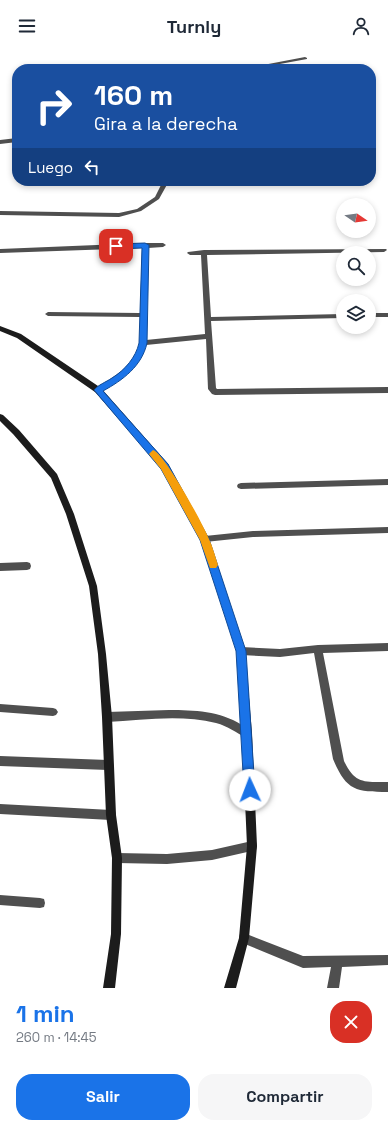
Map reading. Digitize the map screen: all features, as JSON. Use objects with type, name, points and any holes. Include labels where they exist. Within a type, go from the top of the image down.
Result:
[{"type":"main road","points":[[0,328],[18,336],[98,390],[164,466],[205,539],[241,651],[247,734],[252,846],[244,938],[230,988]]},
{"type":"main road","points":[[0,417],[16,432],[54,476],[70,514],[93,586],[102,654],[107,717],[111,815],[117,858],[116,934],[109,988]]},
{"type":"street","points":[[272,64],[305,58]]},
{"type":"street","points":[[0,142],[12,141]]},
{"type":"street","points":[[0,213],[119,216],[138,210],[157,198],[163,186]]},
{"type":"street","points":[[98,390],[117,379],[135,361],[141,352],[143,343],[145,245]]},
{"type":"street","points":[[0,251],[163,245]]},
{"type":"street","points":[[190,253],[384,250]]},
{"type":"street","points":[[204,252],[212,389],[215,392],[388,390]]},
{"type":"street","points":[[48,314],[143,315]]},
{"type":"street","points":[[376,315],[388,315]]},
{"type":"street","points":[[209,319],[336,316]]},
{"type":"street","points":[[143,343],[209,336]]},
{"type":"street","points":[[241,486],[388,482]]},
{"type":"street","points":[[205,539],[253,534],[388,530]]},
{"type":"street","points":[[0,567],[27,566]]},
{"type":"street","points":[[241,651],[280,653],[318,649],[388,647]]},
{"type":"street","points":[[318,649],[338,759],[343,770],[350,780],[360,784],[374,787],[388,787]]},
{"type":"street","points":[[0,708],[53,712]]},
{"type":"street","points":[[107,717],[162,715],[201,716],[228,722],[247,734]]},
{"type":"street","points":[[0,761],[108,765]]},
{"type":"street","points":[[0,809],[111,815]]},
{"type":"street","points":[[117,858],[167,859],[212,855],[252,846]]},
{"type":"street","points":[[0,900],[40,903]]},
{"type":"street","points":[[244,938],[303,962],[388,960]]},
{"type":"street","points":[[333,988],[337,961]]},
{"type":"slow traffic","points":[[153,454],[164,466],[205,539],[213,565]]},
{"type":"route","points":[[116,246],[145,245],[143,343],[141,352],[135,361],[117,379],[98,390],[164,466],[205,539],[241,651],[250,790]]}]
